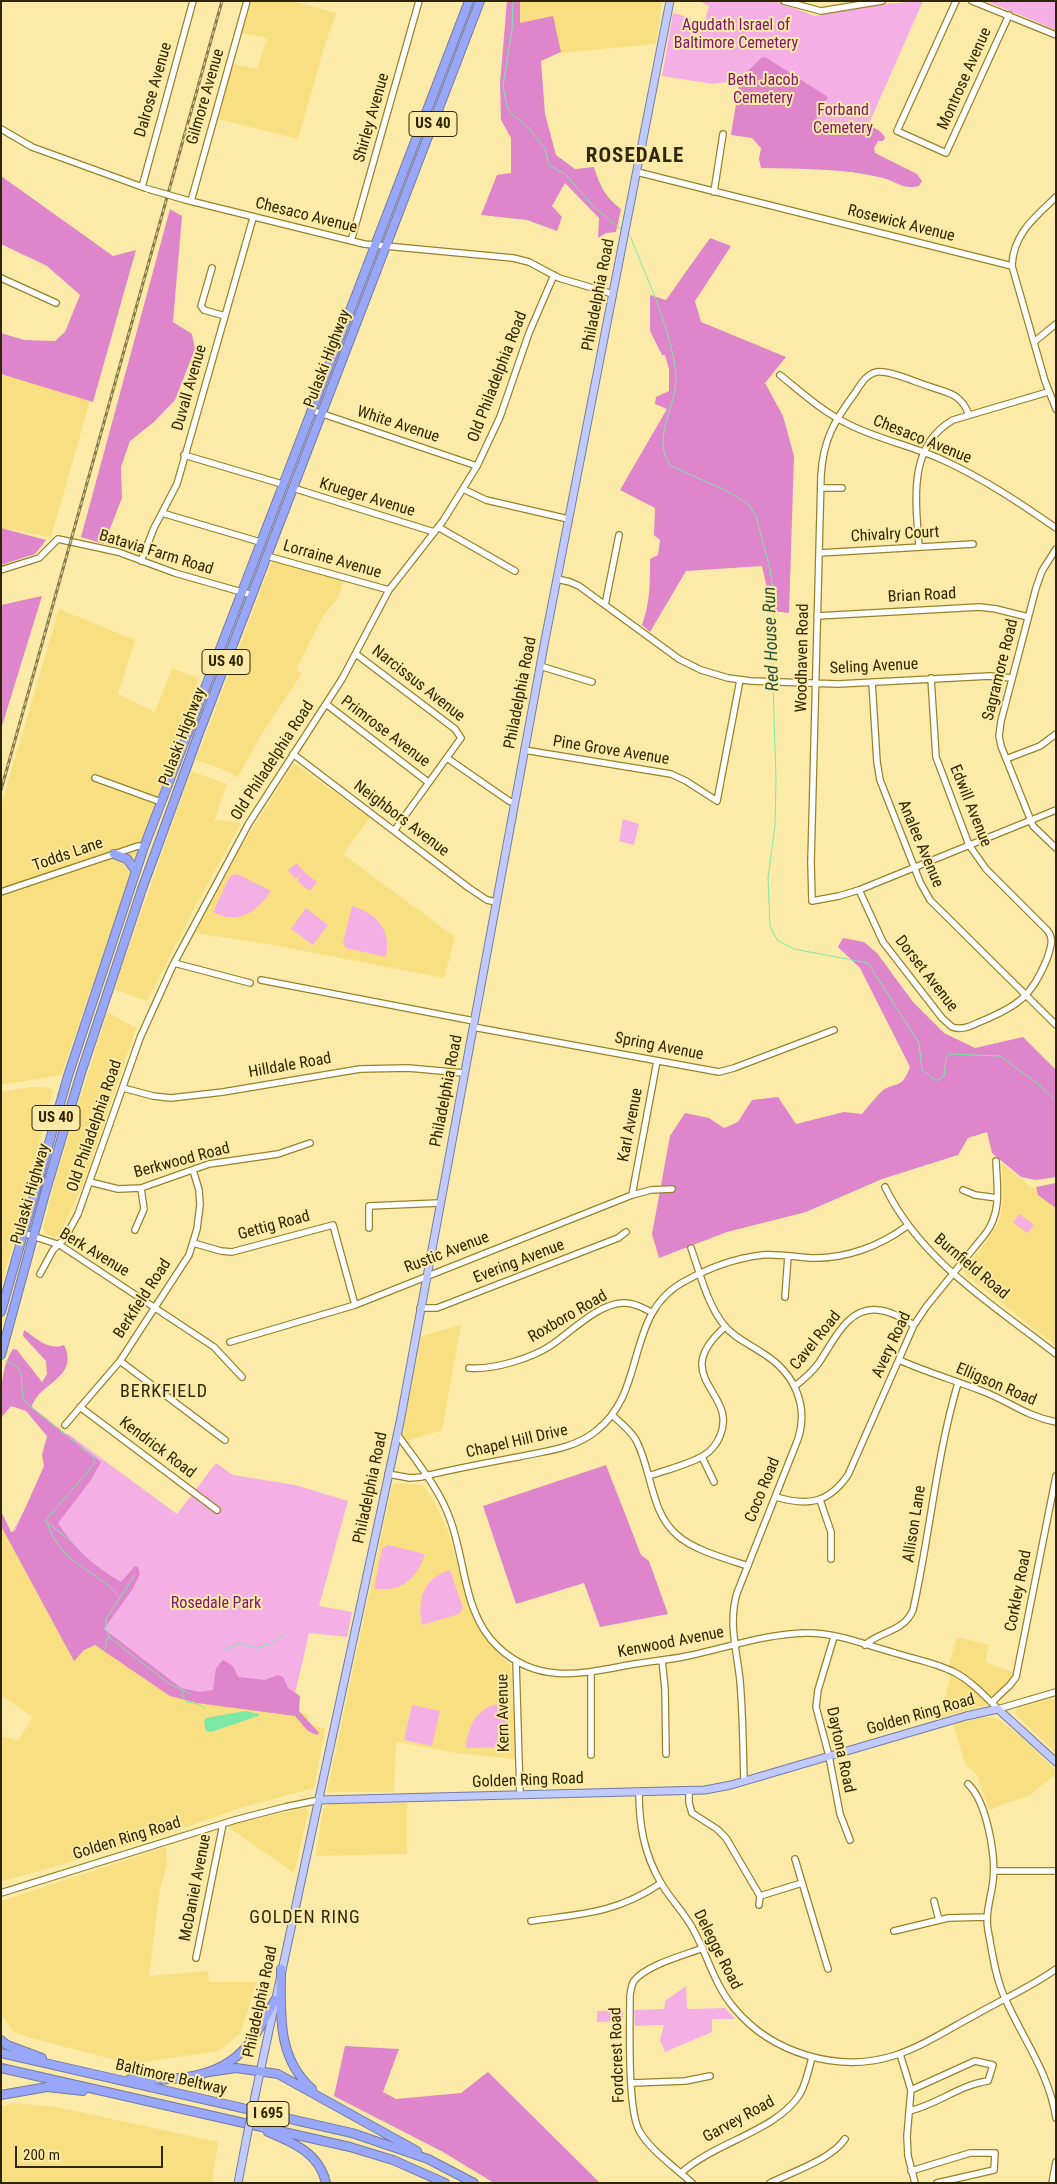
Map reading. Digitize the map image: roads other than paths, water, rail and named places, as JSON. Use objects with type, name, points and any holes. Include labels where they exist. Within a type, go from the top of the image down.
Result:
[{"type":"highway","name":"Pulaski Highway","points":[[1,1312],[81,1036],[144,847],[240,592],[469,1]]},
{"type":"highway","name":"Pulaski Highway","points":[[1,1355],[81,1073],[132,917],[175,796],[480,1]]},
{"type":"highway","points":[[114,854],[127,859],[136,871]]},
{"type":"highway","points":[[282,1969],[280,2021],[283,2043],[297,2071],[308,2086],[325,2100]]},
{"type":"highway","points":[[209,2072],[230,2062],[246,2047],[275,2000]]},
{"type":"highway","points":[[1,2040],[7,2045],[74,2070]]},
{"type":"highway","name":"Baltimore Beltway","points":[[1,2053],[352,2133],[428,2159],[474,2183]]},
{"type":"highway","name":"Baltimore Beltway","points":[[1,2068],[376,2154],[402,2163],[445,2183]]},
{"type":"highway","points":[[106,2078],[164,2080],[236,2068],[278,2074],[407,2145],[428,2159]]},
{"type":"highway","points":[[1,2095],[21,2090],[58,2087],[144,2100]]},
{"type":"highway","points":[[248,2124],[290,2141],[305,2150],[320,2167],[326,2183]]},
{"type":"main road","name":"Philadelphia Road","points":[[238,2183],[275,2000],[397,1434],[568,519],[670,1]]},
{"type":"main road","name":"Golden Ring Road","points":[[319,1800],[712,1789],[966,1716],[998,1709]]},
{"type":"main road","name":"Kenwood Avenue","points":[[998,1709],[1056,1762]]},
{"type":"street","name":"Dalrose Avenue","points":[[142,187],[193,1]]},
{"type":"street","name":"Gilmore Avenue","points":[[189,200],[247,1]]},
{"type":"street","name":"Shirley Avenue","points":[[351,242],[419,1]]},
{"type":"street","points":[[784,1],[821,11],[882,1]]},
{"type":"street","name":"Montrose Avenue","points":[[956,1],[897,131],[946,153],[1008,16]]},
{"type":"street","points":[[972,1],[1056,35]]},
{"type":"street","name":"Chesaco Avenue","points":[[1,129],[32,147],[142,187],[253,218],[351,242],[386,247],[513,258],[529,262],[554,275],[613,294]]},
{"type":"street","points":[[714,192],[723,134]]},
{"type":"street","name":"Rosewick Avenue","points":[[637,172],[1012,266]]},
{"type":"street","points":[[1056,197],[1022,231],[1014,248],[1012,266],[1048,392],[1056,409]]},
{"type":"street","name":"Duvall Avenue","points":[[141,561],[177,484],[253,218]]},
{"type":"street","points":[[212,268],[201,306],[204,310],[224,316]]},
{"type":"street","name":"Old Philadelphia Road","points":[[40,1274],[53,1250],[60,1244],[78,1214],[140,1038],[174,963],[245,829],[326,704],[356,654],[389,590],[436,530],[477,466],[500,417],[532,326],[554,275]]},
{"type":"street","points":[[1,278],[56,303]]},
{"type":"street","points":[[1034,342],[1056,324]]},
{"type":"street","name":"Woodhaven Road","points":[[859,890],[812,901],[817,616],[824,449],[836,418],[864,380],[871,374],[879,372],[889,373],[958,396],[964,403],[969,415]]},
{"type":"street","name":"Chesaco Avenue","points":[[780,375],[836,418],[858,429],[924,452],[981,479],[1056,528]]},
{"type":"street","points":[[919,547],[916,485],[924,452],[932,437],[953,420],[1048,392]]},
{"type":"street","name":"White Avenue","points":[[311,410],[477,466]]},
{"type":"street","points":[[184,455],[282,484]]},
{"type":"street","name":"Krueger Avenue","points":[[293,488],[436,530],[515,571]]},
{"type":"street","points":[[821,488],[842,488]]},
{"type":"street","points":[[463,489],[486,500],[568,519]]},
{"type":"street","points":[[162,513],[260,542]]},
{"type":"street","points":[[605,605],[619,535]]},
{"type":"street","name":"Batavia Farm Road","points":[[1,570],[39,558],[58,540],[118,552],[175,573],[252,595]]},
{"type":"street","name":"Chivalry Court","points":[[819,553],[973,544]]},
{"type":"street","name":"Sagramore Road","points":[[1056,549],[1039,579],[1012,678],[1000,732],[1000,741],[1006,759],[1030,820],[1033,826],[1056,848]]},
{"type":"street","name":"Lorraine Avenue","points":[[267,556],[389,590]]},
{"type":"street","name":"Seling Avenue","points":[[557,579],[574,584],[685,662],[716,675],[740,680],[816,684],[990,676],[1012,678]]},
{"type":"street","name":"Brian Road","points":[[817,616],[980,607],[996,608],[1028,617]]},
{"type":"street","name":"Narcissus Avenue","points":[[356,654],[455,729],[461,738],[447,758]]},
{"type":"street","points":[[540,666],[592,682]]},
{"type":"street","name":"Edwill Avenue","points":[[931,678],[936,757],[969,845],[986,869],[1048,930],[1051,936],[1050,948],[1040,976],[1026,996]]},
{"type":"street","name":"Pine Grove Avenue","points":[[524,750],[671,774],[686,780],[717,801],[740,680]]},
{"type":"street","name":"Analee Avenue","points":[[872,682],[878,774],[923,888],[935,907],[1056,1026]]},
{"type":"street","name":"Primrose Avenue","points":[[326,704],[428,782]]},
{"type":"street","points":[[1006,759],[1034,749],[1056,734]]},
{"type":"street","name":"Neighbors Avenue","points":[[293,754],[481,896],[496,902]]},
{"type":"street","points":[[394,831],[447,758],[514,803]]},
{"type":"street","points":[[95,778],[161,802]]},
{"type":"street","points":[[859,890],[1056,810]]},
{"type":"street","name":"Todds Lane","points":[[1,892],[138,846],[144,847]]},
{"type":"street","name":"Dorset Avenue","points":[[859,890],[883,942],[942,1018],[952,1027],[966,1028],[1002,1013],[1015,1006],[1026,996]]},
{"type":"street","points":[[174,963],[250,983]]},
{"type":"street","name":"Spring Avenue","points":[[262,980],[657,1061],[716,1071],[734,1068],[834,1030]]},
{"type":"street","name":"Karl Avenue","points":[[632,1195],[657,1061]]},
{"type":"street","name":"Hilldale Road","points":[[123,1088],[153,1096],[171,1098],[251,1087],[360,1068],[408,1068],[464,1073]]},
{"type":"street","name":"Berkwood Road","points":[[90,1182],[118,1189],[141,1188],[220,1162],[278,1154],[310,1143]]},
{"type":"street","name":"Avery Road","points":[[820,1500],[838,1488],[848,1475],[914,1325],[990,1228],[996,1214],[998,1198],[996,1161]]},
{"type":"street","name":"Berkfield Road","points":[[65,1426],[120,1361],[189,1255],[197,1229],[200,1197],[193,1170]]},
{"type":"street","name":"Burnfield Road","points":[[885,1187],[907,1226],[932,1256],[1056,1354]]},
{"type":"street","points":[[135,1230],[143,1215],[141,1188]]},
{"type":"street","name":"Rustic Avenue","points":[[230,1342],[355,1305],[632,1195],[651,1190],[672,1189]]},
{"type":"street","points":[[963,1190],[975,1195],[998,1198]]},
{"type":"street","points":[[369,1228],[369,1206],[439,1203]]},
{"type":"street","name":"Gettig Road","points":[[193,1242],[221,1251],[232,1252],[333,1225],[355,1305]]},
{"type":"street","name":"Chapel Hill Drive","points":[[388,1474],[410,1478],[426,1476],[569,1446],[579,1442],[596,1431],[619,1405],[628,1386],[642,1334],[651,1312],[663,1296],[675,1287],[700,1273],[761,1255],[812,1258],[845,1254],[878,1243],[907,1226]]},
{"type":"street","name":"Evering Avenue","points":[[420,1308],[437,1308],[618,1238],[626,1232]]},
{"type":"street","name":"Berk Avenue","points":[[23,1233],[60,1244],[214,1347],[242,1377]]},
{"type":"street","name":"Coco Road","points":[[691,1248],[714,1310],[725,1327],[773,1360],[786,1372],[795,1386],[801,1406],[802,1426],[733,1610],[733,1628],[741,1698],[744,1781]]},
{"type":"street","points":[[785,1297],[788,1256]]},
{"type":"street","name":"Roxboro Road","points":[[469,1368],[489,1368],[544,1350],[577,1325],[614,1304],[630,1303],[651,1312]]},
{"type":"street","name":"Cavel Road","points":[[795,1386],[815,1368],[845,1324],[858,1313],[865,1310],[881,1310],[914,1325]]},
{"type":"street","points":[[649,1476],[702,1457],[716,1445],[724,1425],[722,1410],[703,1375],[703,1358],[711,1340],[725,1327]]},
{"type":"street","name":"Elligson Road","points":[[899,1360],[986,1392],[1033,1416],[1056,1422]]},
{"type":"street","points":[[120,1361],[225,1440]]},
{"type":"street","name":"Allison Lane","points":[[865,1645],[870,1640],[898,1628],[910,1618],[914,1610],[930,1526],[940,1456],[958,1383]]},
{"type":"street","name":"Kendrick Road","points":[[80,1407],[217,1510]]},
{"type":"street","points":[[612,1415],[633,1436],[640,1448],[663,1519],[675,1534],[688,1543],[748,1566]]},
{"type":"street","name":"Kenwood Avenue","points":[[397,1434],[426,1476],[450,1518],[477,1620],[493,1642],[516,1661],[553,1673],[574,1674],[662,1660],[798,1633],[817,1633],[834,1636],[953,1671],[970,1682],[998,1709]]},
{"type":"street","points":[[702,1457],[714,1482]]},
{"type":"street","name":"Corkley Road","points":[[992,1702],[1010,1685],[1016,1676],[1056,1476]]},
{"type":"street","points":[[776,1497],[800,1502],[820,1500],[831,1532],[831,1559]]},
{"type":"street","name":"Daytona Road","points":[[834,1636],[816,1699],[817,1714],[829,1756],[840,1814],[850,1840]]},
{"type":"street","points":[[662,1660],[665,1689],[666,1754]]},
{"type":"street","name":"Kern Avenue","points":[[516,1661],[520,1795]]},
{"type":"street","points":[[591,1672],[591,1755]]},
{"type":"street","name":"Golden Ring Road","points":[[998,1709],[1056,1692]]},
{"type":"street","points":[[968,1784],[979,1800],[991,1842],[994,1871],[987,1917],[999,1981],[1005,1998],[1045,2075],[1054,2103],[1056,2118]]},
{"type":"street","points":[[689,1791],[689,1803],[692,1813],[717,1829],[726,1838],[760,1896],[759,1905]]},
{"type":"street","name":"Delegge Road","points":[[639,1792],[639,1819],[644,1845],[661,1883],[689,1922],[703,1948],[719,1987],[742,2018],[768,2038],[812,2058],[860,2061],[900,2054],[1056,1970]]},
{"type":"street","name":"Golden Ring Road","points":[[1,1893],[223,1824],[285,1806],[319,1800]]},
{"type":"street","name":"McDaniel Avenue","points":[[196,1958],[223,1824]]},
{"type":"street","points":[[795,1859],[828,1969]]},
{"type":"street","points":[[994,1871],[1056,1871]]},
{"type":"street","points":[[531,1921],[598,1911],[622,1905],[642,1896],[661,1883]]},
{"type":"street","points":[[760,1896],[802,1883]]},
{"type":"street","points":[[934,1901],[939,1920]]},
{"type":"street","points":[[894,1931],[955,1917],[987,1917]]},
{"type":"street","name":"Fordcrest Road","points":[[692,2183],[649,2143],[637,2128],[634,2119],[630,1996],[632,1985],[646,1971],[703,1948]]},
{"type":"street","points":[[900,2054],[911,2090],[907,2136],[908,2156],[915,2183]]},
{"type":"street","name":"Garvey Road","points":[[681,2173],[703,2156],[769,2122],[782,2113],[795,2101],[802,2089],[812,2058]]},
{"type":"street","points":[[909,2111],[927,2106],[968,2086],[988,2082],[993,2065],[975,2061],[911,2090]]},
{"type":"street","points":[[632,2084],[685,2082],[710,2076]]},
{"type":"street","points":[[770,2183],[829,2154],[840,2146],[845,2139]]},
{"type":"street","points":[[911,2171],[970,2153],[995,2153],[994,2170],[937,2183]]},
{"type":"street","points":[[1052,2183],[1056,2162]]},
{"type":"waterway","name":"Red House Run","points":[[513,1],[512,30],[503,86],[507,107],[512,114],[527,126],[545,149],[549,165],[565,174],[595,208],[623,231]]},
{"type":"waterway","name":"Red House Run","points":[[628,235],[631,238],[665,324],[674,360],[675,388],[664,434],[665,456],[671,466],[727,491],[748,504],[756,516],[770,569],[774,596],[773,680]]},
{"type":"waterway","name":"Red House Run","points":[[773,684],[776,779],[775,826],[768,877],[770,926],[777,940],[794,949],[868,963],[919,1043],[922,1070],[936,1081],[944,1076],[946,1058],[949,1054],[1000,1056],[1037,1083],[1056,1101]]},
{"type":"waterway","points":[[5,1361],[18,1368],[22,1378],[22,1391],[26,1403],[94,1458],[94,1464],[46,1520],[60,1547],[68,1557],[98,1578],[119,1596]]},
{"type":"waterway","points":[[48,1523],[72,1542]]},
{"type":"waterway","points":[[134,1576],[106,1619],[109,1637],[168,1683],[191,1694]]},
{"type":"waterway","points":[[226,1649],[240,1643],[257,1648],[272,1643],[282,1635]]},
{"type":"waterway","points":[[103,1650],[107,1647],[105,1643],[108,1638]]},
{"type":"waterway","points":[[183,1692],[182,1695],[186,1702],[198,1704],[205,1708]]},
{"type":"railway","points":[[1,790],[222,1]]},
{"type":"district","name":"ROSEDALE","points":[[635,157]]},
{"type":"district","name":"BERKFIELD","points":[[164,1392]]},
{"type":"district","name":"GOLDEN RING","points":[[305,1918]]},
{"type":"park label","name":"Agudath Israel of Baltimore Cemetery","points":[[736,35]]},
{"type":"park label","name":"Beth Jacob Cemetery","points":[[763,90]]},
{"type":"park label","name":"Forband Cemetery","points":[[843,120]]},
{"type":"park label","name":"Rosedale Park","points":[[216,1604]]}]
